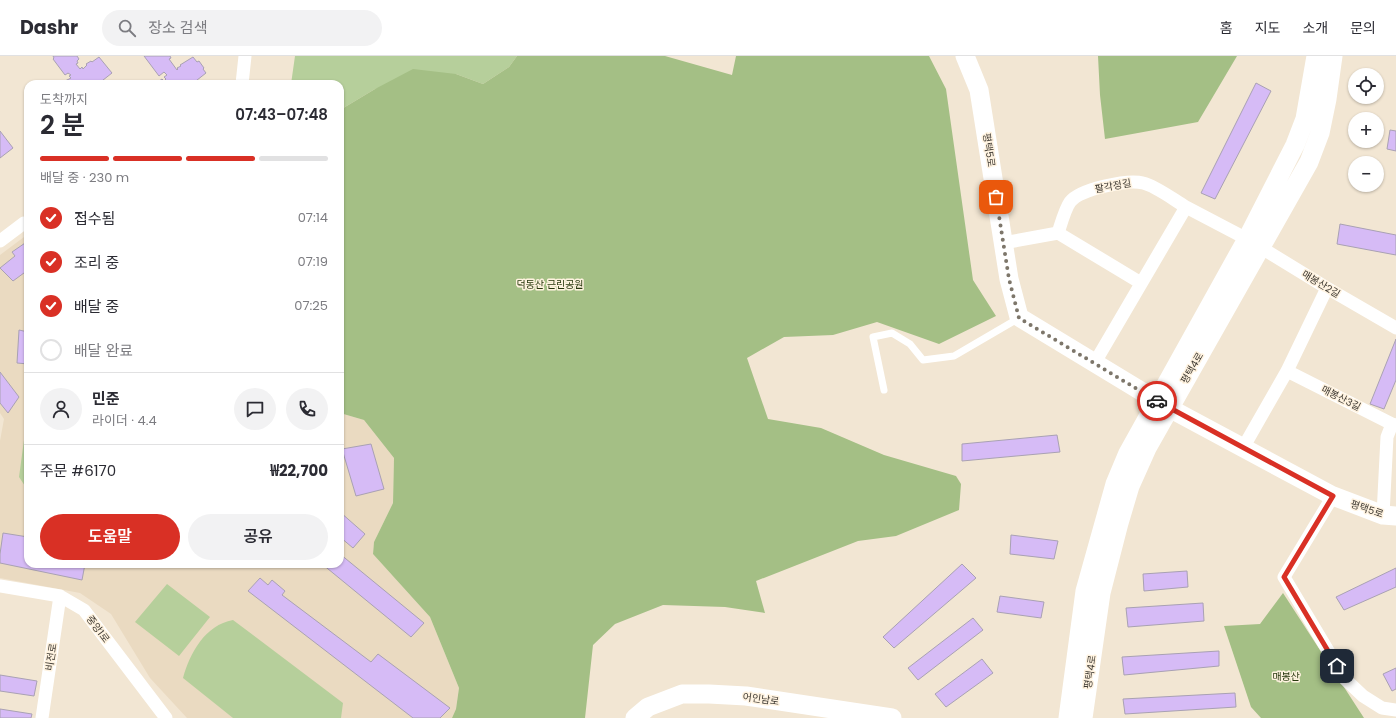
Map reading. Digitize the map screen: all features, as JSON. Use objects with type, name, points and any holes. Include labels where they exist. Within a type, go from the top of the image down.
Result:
[{"type":"street","points":[[242,80],[245,56]]},
{"type":"street","name":"평택5로","points":[[965,56],[979,90],[1009,279],[1019,318],[1163,405],[1243,448],[1333,496],[1390,516]]},
{"type":"street","name":"평택4로","points":[[1254,244],[1305,119],[1316,56]]},
{"type":"street","name":"평택4로","points":[[1068,718],[1085,591],[1107,510],[1121,468],[1128,453],[1163,405],[1254,244],[1309,162],[1321,126],[1327,99],[1333,56]]},
{"type":"street","name":"팔각정길","points":[[1058,233],[1070,202],[1079,194],[1105,186],[1129,182],[1143,182],[1254,244]]},
{"type":"street","points":[[1094,364],[1186,207]]},
{"type":"street","points":[[0,241],[24,223]]},
{"type":"street","points":[[1003,243],[1058,233],[1141,283]]},
{"type":"street","name":"매봉산2길","points":[[1254,244],[1396,328]]},
{"type":"street","points":[[1243,448],[1287,370],[1327,288]]},
{"type":"street","name":"매봉산3길","points":[[1287,370],[1394,424]]},
{"type":"street","name":"평택4로","points":[[1083,718],[1102,593],[1119,523],[1130,486],[1147,448],[1163,405]]},
{"type":"street","points":[[1390,516],[1387,437],[1394,424]]},
{"type":"street","points":[[1333,496],[1284,577],[1345,679],[1363,696],[1382,708],[1396,710]]},
{"type":"street","name":"중앙1로","points":[[0,586],[60,596],[84,610],[166,718]]},
{"type":"street","name":"비전로","points":[[42,718],[60,596]]},
{"type":"street","name":"어인남로","points":[[635,718],[648,707],[682,694],[746,696],[892,718]]},
{"type":"lane","points":[[884,390],[873,337],[892,333],[910,344],[923,360],[954,356],[1019,318]]},
{"type":"shaded area","points":[[24,237],[24,568],[344,568],[344,414],[364,420],[394,458],[393,503],[374,542],[373,554],[430,617],[459,688],[456,709],[452,718],[187,718],[150,678],[111,614],[80,593],[0,578],[0,441],[4,419],[0,413],[0,255]]},
{"type":"green space","points":[[295,56],[517,56],[509,67],[483,84],[456,74],[375,89],[344,108],[344,80],[292,80]]},
{"type":"green space","name":"덕동산 근린공원","points":[[517,56],[665,56],[732,75],[736,56],[929,56],[946,89],[973,280],[996,316],[939,344],[877,322],[833,335],[784,337],[747,358],[768,419],[821,428],[884,455],[956,476],[961,484],[959,510],[896,536],[858,541],[756,581],[765,613],[725,607],[663,605],[615,624],[593,645],[585,718],[452,718],[456,709],[459,688],[430,617],[373,554],[374,542],[393,503],[394,458],[364,420],[344,414],[344,108],[413,69],[456,74],[483,84],[509,67]]},
{"type":"green space","points":[[1098,56],[1237,56],[1198,122],[1105,139],[1100,95]]},
{"type":"green space","points":[[24,440],[24,484],[19,477]]},
{"type":"green space","points":[[167,584],[210,617],[179,656],[135,622]]},
{"type":"green space","name":"매봉산","points":[[1283,593],[1364,718],[1261,718],[1251,707],[1224,626],[1260,624]]},
{"type":"green space","points":[[233,620],[343,703],[341,718],[233,718],[183,678],[190,659],[200,642],[214,628]]},
{"type":"building","points":[[53,56],[77,56],[79,59],[77,61],[78,63],[76,64],[80,69],[82,67],[83,69],[87,65],[86,64],[99,57],[112,73],[103,80],[67,80],[71,78],[69,76],[71,75],[68,73],[65,75],[53,59]]},
{"type":"building","points":[[144,56],[170,56],[171,58],[169,59],[177,70],[177,68],[181,66],[180,65],[193,57],[197,62],[199,61],[206,73],[197,80],[165,80],[166,79],[164,77],[167,75],[164,72],[159,76]]},
{"type":"building","points":[[1256,83],[1271,91],[1215,199],[1201,193]]},
{"type":"building","points":[[1390,130],[1396,131],[1396,151],[1387,149]]},
{"type":"building","points":[[0,131],[13,148],[0,158]]},
{"type":"building","points":[[1340,224],[1396,235],[1396,255],[1337,244]]},
{"type":"building","points":[[24,244],[24,273],[13,281],[0,268],[15,256],[12,252]]},
{"type":"building","points":[[19,330],[24,331],[24,364],[17,363]]},
{"type":"building","points":[[1396,339],[1396,380],[1384,409],[1370,404]]},
{"type":"building","points":[[0,372],[19,397],[8,413],[0,403]]},
{"type":"building","points":[[1057,435],[1060,452],[962,461],[962,444]]},
{"type":"building","points":[[371,444],[384,489],[356,496],[344,456],[344,449]]},
{"type":"building","points":[[344,516],[365,534],[353,548],[344,540]]},
{"type":"building","points":[[3,533],[24,536],[24,568],[0,563]]},
{"type":"building","points":[[1011,535],[1058,541],[1054,559],[1010,554]]},
{"type":"building","points":[[344,557],[424,623],[411,637],[327,568],[344,568]]},
{"type":"building","points":[[962,564],[976,578],[894,648],[883,637]]},
{"type":"building","points":[[24,568],[84,568],[82,580]]},
{"type":"building","points":[[1396,568],[1396,587],[1344,610],[1336,597]]},
{"type":"building","points":[[1187,571],[1188,587],[1144,591],[1143,574]]},
{"type":"building","points":[[260,578],[268,585],[272,580],[285,591],[282,595],[371,662],[378,654],[450,708],[440,718],[413,718],[248,591]]},
{"type":"building","points":[[1000,596],[1044,602],[1041,618],[997,612]]},
{"type":"building","points":[[1203,603],[1204,621],[1128,627],[1126,608]]},
{"type":"building","points":[[973,618],[983,630],[918,680],[908,668]]},
{"type":"building","points":[[1219,651],[1219,666],[1124,675],[1122,657]]},
{"type":"building","points":[[982,659],[993,673],[946,707],[935,694]]},
{"type":"building","points":[[1396,668],[1396,689],[1392,691],[1383,674]]},
{"type":"building","points":[[0,675],[37,681],[34,696],[0,691]]},
{"type":"building","points":[[1235,693],[1236,707],[1125,714],[1123,699]]},
{"type":"building","points":[[0,709],[32,714],[31,718],[0,718]]},
{"type":"way so far","points":[[996,197],[1009,279],[1019,318],[1157,401]]},
{"type":"route","points":[[1157,401],[1333,496],[1284,577],[1337,666]]}]
